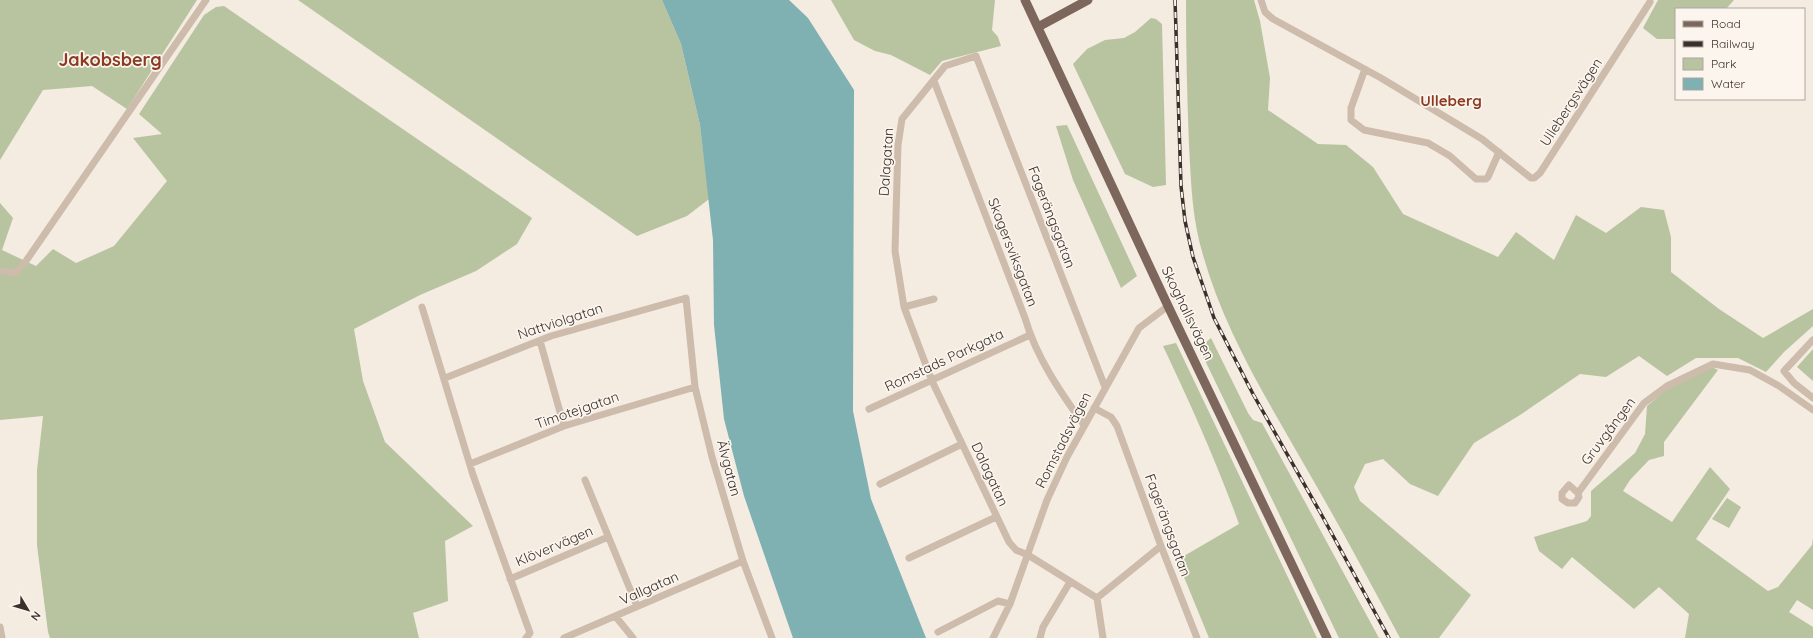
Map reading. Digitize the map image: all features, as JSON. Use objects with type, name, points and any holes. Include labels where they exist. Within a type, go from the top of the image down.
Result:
[{"type":"main road","name":"Skoghallsvägen","points":[[1025,0],[1168,306],[1327,638]]},
{"type":"main road","points":[[1038,27],[1088,0]]},
{"type":"street","points":[[0,271],[15,273],[26,262],[206,0]]},
{"type":"street","name":"Ullebergsvägen","points":[[1261,0],[1265,12],[1278,22],[1365,69],[1482,139],[1531,178],[1534,178],[1540,173],[1650,2]]},
{"type":"street","name":"Dalagatan","points":[[976,56],[945,66],[902,119],[898,145],[895,251],[904,306],[932,381],[1009,542],[1016,550],[1028,555],[1097,598]]},
{"type":"street","name":"Fagerängsgatan","points":[[976,56],[1105,387]]},
{"type":"street","points":[[1365,69],[1351,108],[1351,120],[1364,130],[1428,143],[1450,156],[1476,179],[1486,179],[1488,177],[1499,152]]},
{"type":"street","name":"Skagersviksgatan","points":[[934,81],[1025,318],[1030,335],[1063,397],[1084,425]]},
{"type":"street","name":"Nattviolgatan","points":[[444,374],[551,336],[686,298]]},
{"type":"street","name":"Älvgatan","points":[[686,298],[695,387],[714,464],[743,561],[772,638]]},
{"type":"street","points":[[904,306],[934,299]]},
{"type":"street","name":"Romstadsvägen","points":[[993,638],[1010,604],[1047,500],[1067,457],[1139,328],[1168,306]]},
{"type":"street","points":[[422,307],[444,374],[470,464],[530,633],[526,638]]},
{"type":"street","name":"Romstads Parkgata","points":[[869,409],[1030,335]]},
{"type":"street","points":[[1813,340],[1784,371],[1794,383],[1813,398]]},
{"type":"street","points":[[540,341],[564,426]]},
{"type":"street","name":"Gruvgången","points":[[1578,493],[1644,403],[1667,386],[1713,364],[1750,370],[1779,386],[1813,410]]},
{"type":"street","name":"Timotejgatan","points":[[470,464],[564,426],[695,387]]},
{"type":"street","name":"Fagerängsgatan","points":[[1094,408],[1111,417],[1118,426],[1160,546],[1197,638]]},
{"type":"street","points":[[880,484],[962,444]]},
{"type":"street","points":[[585,480],[638,606]]},
{"type":"street","points":[[909,558],[996,517]]},
{"type":"street","name":"Klövervägen","points":[[510,579],[608,537]]},
{"type":"street","points":[[1103,638],[1097,598],[1160,546]]},
{"type":"street","name":"Vallgatan","points":[[564,638],[576,636],[638,606],[743,561]]},
{"type":"street","points":[[1040,638],[1043,627],[1070,582]]},
{"type":"street","points":[[938,632],[998,601],[1010,604]]},
{"type":"street","points":[[616,617],[633,638]]},
{"type":"street","points":[[0,627],[1,637]]},
{"type":"green space","points":[[0,0],[197,0],[127,109],[92,86],[43,90],[0,160]]},
{"type":"green space","points":[[298,0],[662,0],[681,44],[700,125],[709,199],[687,216],[637,236]]},
{"type":"green space","points":[[831,0],[995,0],[992,30],[998,37],[1001,46],[942,61],[930,75],[891,55],[875,51],[854,40]]},
{"type":"green space","points":[[1186,0],[1254,0],[1260,21],[1270,78],[1268,110],[1318,144],[1346,145],[1373,167],[1403,214],[1498,257],[1516,232],[1554,260],[1576,215],[1606,233],[1641,207],[1664,210],[1671,237],[1671,272],[1719,309],[1763,338],[1813,309],[1813,326],[1784,352],[1766,372],[1738,358],[1696,358],[1667,376],[1639,356],[1606,377],[1580,374],[1520,415],[1474,443],[1438,496],[1410,484],[1383,459],[1365,464],[1354,487],[1360,501],[1471,595],[1439,638],[1400,638],[1247,363],[1222,310],[1212,283],[1196,228],[1193,200],[1186,54]]},
{"type":"green space","points":[[1658,0],[1734,0],[1727,8],[1675,8],[1675,39],[1657,39],[1643,28]]},
{"type":"green space","points":[[224,6],[532,218],[517,244],[476,271],[420,295],[354,329],[363,381],[385,442],[473,526],[445,541],[448,601],[413,613],[419,638],[50,638],[48,632],[37,545],[37,470],[43,416],[0,420],[0,203],[13,218],[2,250],[36,266],[53,249],[76,263],[114,246],[167,181],[133,138],[162,134],[139,114],[204,15],[216,7]]},
{"type":"green space","points":[[1151,18],[1156,19],[1162,24],[1166,185],[1153,187],[1125,174],[1073,64],[1087,49],[1105,40],[1124,38],[1135,32]]},
{"type":"green space","points":[[1067,125],[1137,276],[1121,288],[1073,180],[1056,126]]},
{"type":"green space","points":[[1211,338],[1248,413],[1253,420],[1262,423],[1379,638],[1339,638],[1199,348]]},
{"type":"green space","points":[[1176,343],[1317,638],[1209,638],[1177,560],[1239,524],[1203,434],[1163,346]]},
{"type":"green space","points":[[1813,349],[1813,381],[1797,367]]},
{"type":"green space","points":[[1712,367],[1718,370],[1664,442],[1664,456],[1649,460],[1630,480],[1623,491],[1672,522],[1710,467],[1730,489],[1696,539],[1768,591],[1778,587],[1812,545],[1813,538],[1813,610],[1797,600],[1789,612],[1813,627],[1813,638],[1685,638],[1689,614],[1659,587],[1634,609],[1572,557],[1562,569],[1539,551],[1534,537],[1587,521],[1591,516],[1591,491],[1635,453],[1645,434],[1647,406],[1666,390]]},
{"type":"green space","points":[[1727,498],[1741,507],[1729,528],[1712,519]]},
{"type":"water","points":[[662,0],[789,0],[808,18],[854,90],[853,411],[871,499],[926,638],[793,638],[744,496],[724,419],[714,325],[713,240],[700,125],[681,44]]},
{"type":"railway","points":[[1175,0],[1181,186],[1185,221],[1193,257],[1214,318],[1253,394],[1389,638]]},
{"type":"district","name":"Jakobsberg","points":[[110,60]]},
{"type":"district","name":"Ulleberg","points":[[1451,101]]}]
